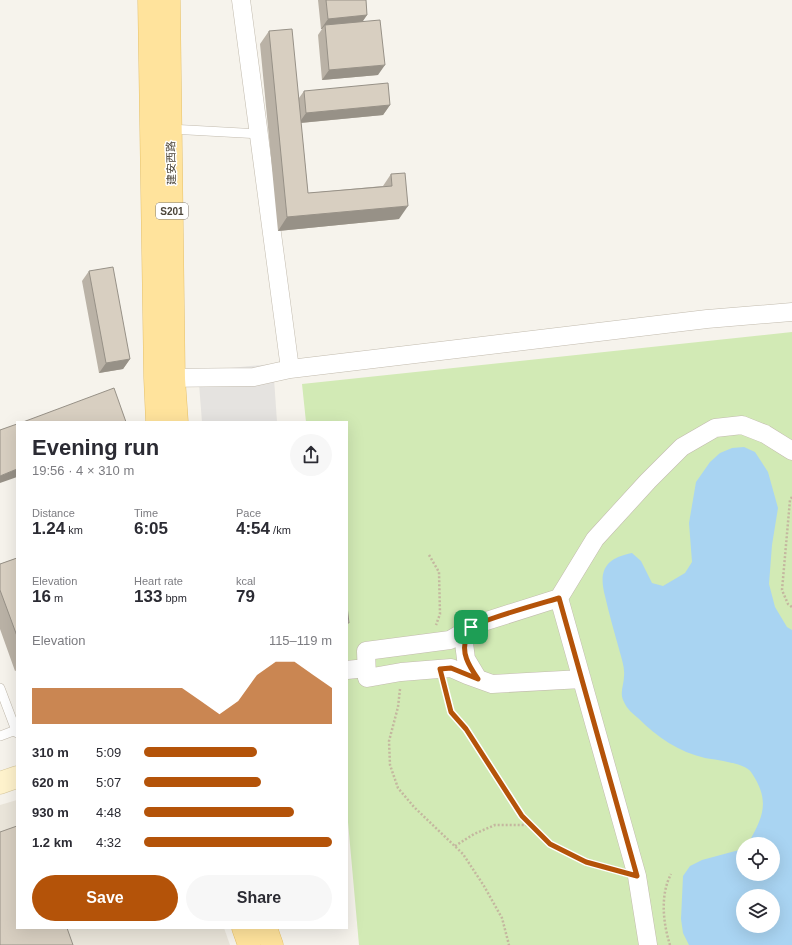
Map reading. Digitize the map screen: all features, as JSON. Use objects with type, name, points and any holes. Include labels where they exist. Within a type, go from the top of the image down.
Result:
[{"type":"main road","name":"建安西路","points":[[149,0],[165,379],[177,421]]},
{"type":"main road","name":"建安西路","points":[[157,421],[165,379],[170,129],[169,0]]},
{"type":"main road","points":[[243,929],[249,945]]},
{"type":"main road","points":[[266,929],[272,945]]},
{"type":"street","points":[[241,0],[290,369]]},
{"type":"street","points":[[165,379],[254,376],[290,369],[691,321],[792,312]]},
{"type":"street","points":[[582,679],[492,684],[451,668],[401,672],[367,678],[366,651],[450,640],[477,624],[559,598],[595,539],[648,481],[682,447],[715,428],[742,425],[765,434],[792,451]]},
{"type":"street","points":[[559,598],[637,876],[648,945]]},
{"type":"street","points":[[471,627],[464,643],[466,659],[478,679]]},
{"type":"street","points":[[348,670],[366,668]]},
{"type":"street","points":[[0,783],[16,777]]},
{"type":"lane","points":[[170,129],[258,134]]},
{"type":"lane","points":[[0,688],[16,731],[0,736]]},
{"type":"path","points":[[792,497],[790,500],[786,528],[782,590],[788,604],[792,607]]},
{"type":"path","points":[[420,643],[436,626],[440,614],[439,572],[429,555]]},
{"type":"path","points":[[440,669],[451,712],[466,729],[522,816],[550,844],[586,862],[637,876]]},
{"type":"path","points":[[401,672],[398,707],[390,740],[390,765],[398,788],[414,807],[463,854],[484,886],[502,918],[509,945]]},
{"type":"path","points":[[455,846],[474,834],[495,825],[531,825]]},
{"type":"path","points":[[670,945],[667,935],[664,908],[666,883],[671,874]]},
{"type":"shaded area","points":[[273,364],[277,421],[202,421],[198,371]]},
{"type":"shaded area","points":[[16,800],[16,929],[224,929],[230,945],[0,945],[0,805]]},
{"type":"green space","points":[[792,332],[792,945],[359,945],[348,822],[348,421],[306,421],[302,384]]},
{"type":"water","points":[[744,447],[755,452],[768,472],[778,508],[772,545],[769,584],[775,607],[787,627],[792,630],[792,945],[689,945],[683,933],[681,919],[683,876],[690,866],[702,860],[736,851],[736,881],[780,881],[780,837],[752,837],[761,815],[763,799],[757,782],[748,769],[737,764],[705,758],[677,748],[653,731],[628,709],[622,695],[624,676],[623,666],[603,587],[604,572],[610,562],[623,555],[632,553],[641,561],[652,583],[663,586],[685,573],[692,562],[689,523],[696,482],[710,462],[720,453],[732,448]]},
{"type":"building","points":[[326,0],[366,0],[367,15],[328,19]]},
{"type":"building","points":[[380,20],[385,65],[329,70],[325,25]]},
{"type":"building","points":[[292,29],[308,193],[392,186],[391,174],[405,173],[408,206],[287,217],[269,31]]},
{"type":"building","points":[[388,83],[390,105],[306,113],[304,91]]},
{"type":"building","points":[[113,267],[130,359],[106,363],[89,271]]},
{"type":"building","points":[[114,388],[126,421],[26,421]]},
{"type":"building","points":[[16,424],[16,469],[0,476],[0,430]]},
{"type":"building","points":[[16,558],[16,633],[0,590],[0,564]]},
{"type":"building","points":[[16,826],[16,929],[67,929],[73,945],[0,945],[0,832]]},
{"type":"route","points":[[559,598],[637,876],[586,862],[550,844],[522,816],[466,729],[451,712],[440,669],[451,668],[467,676],[478,679],[466,659],[464,643],[471,627],[559,598]]}]
